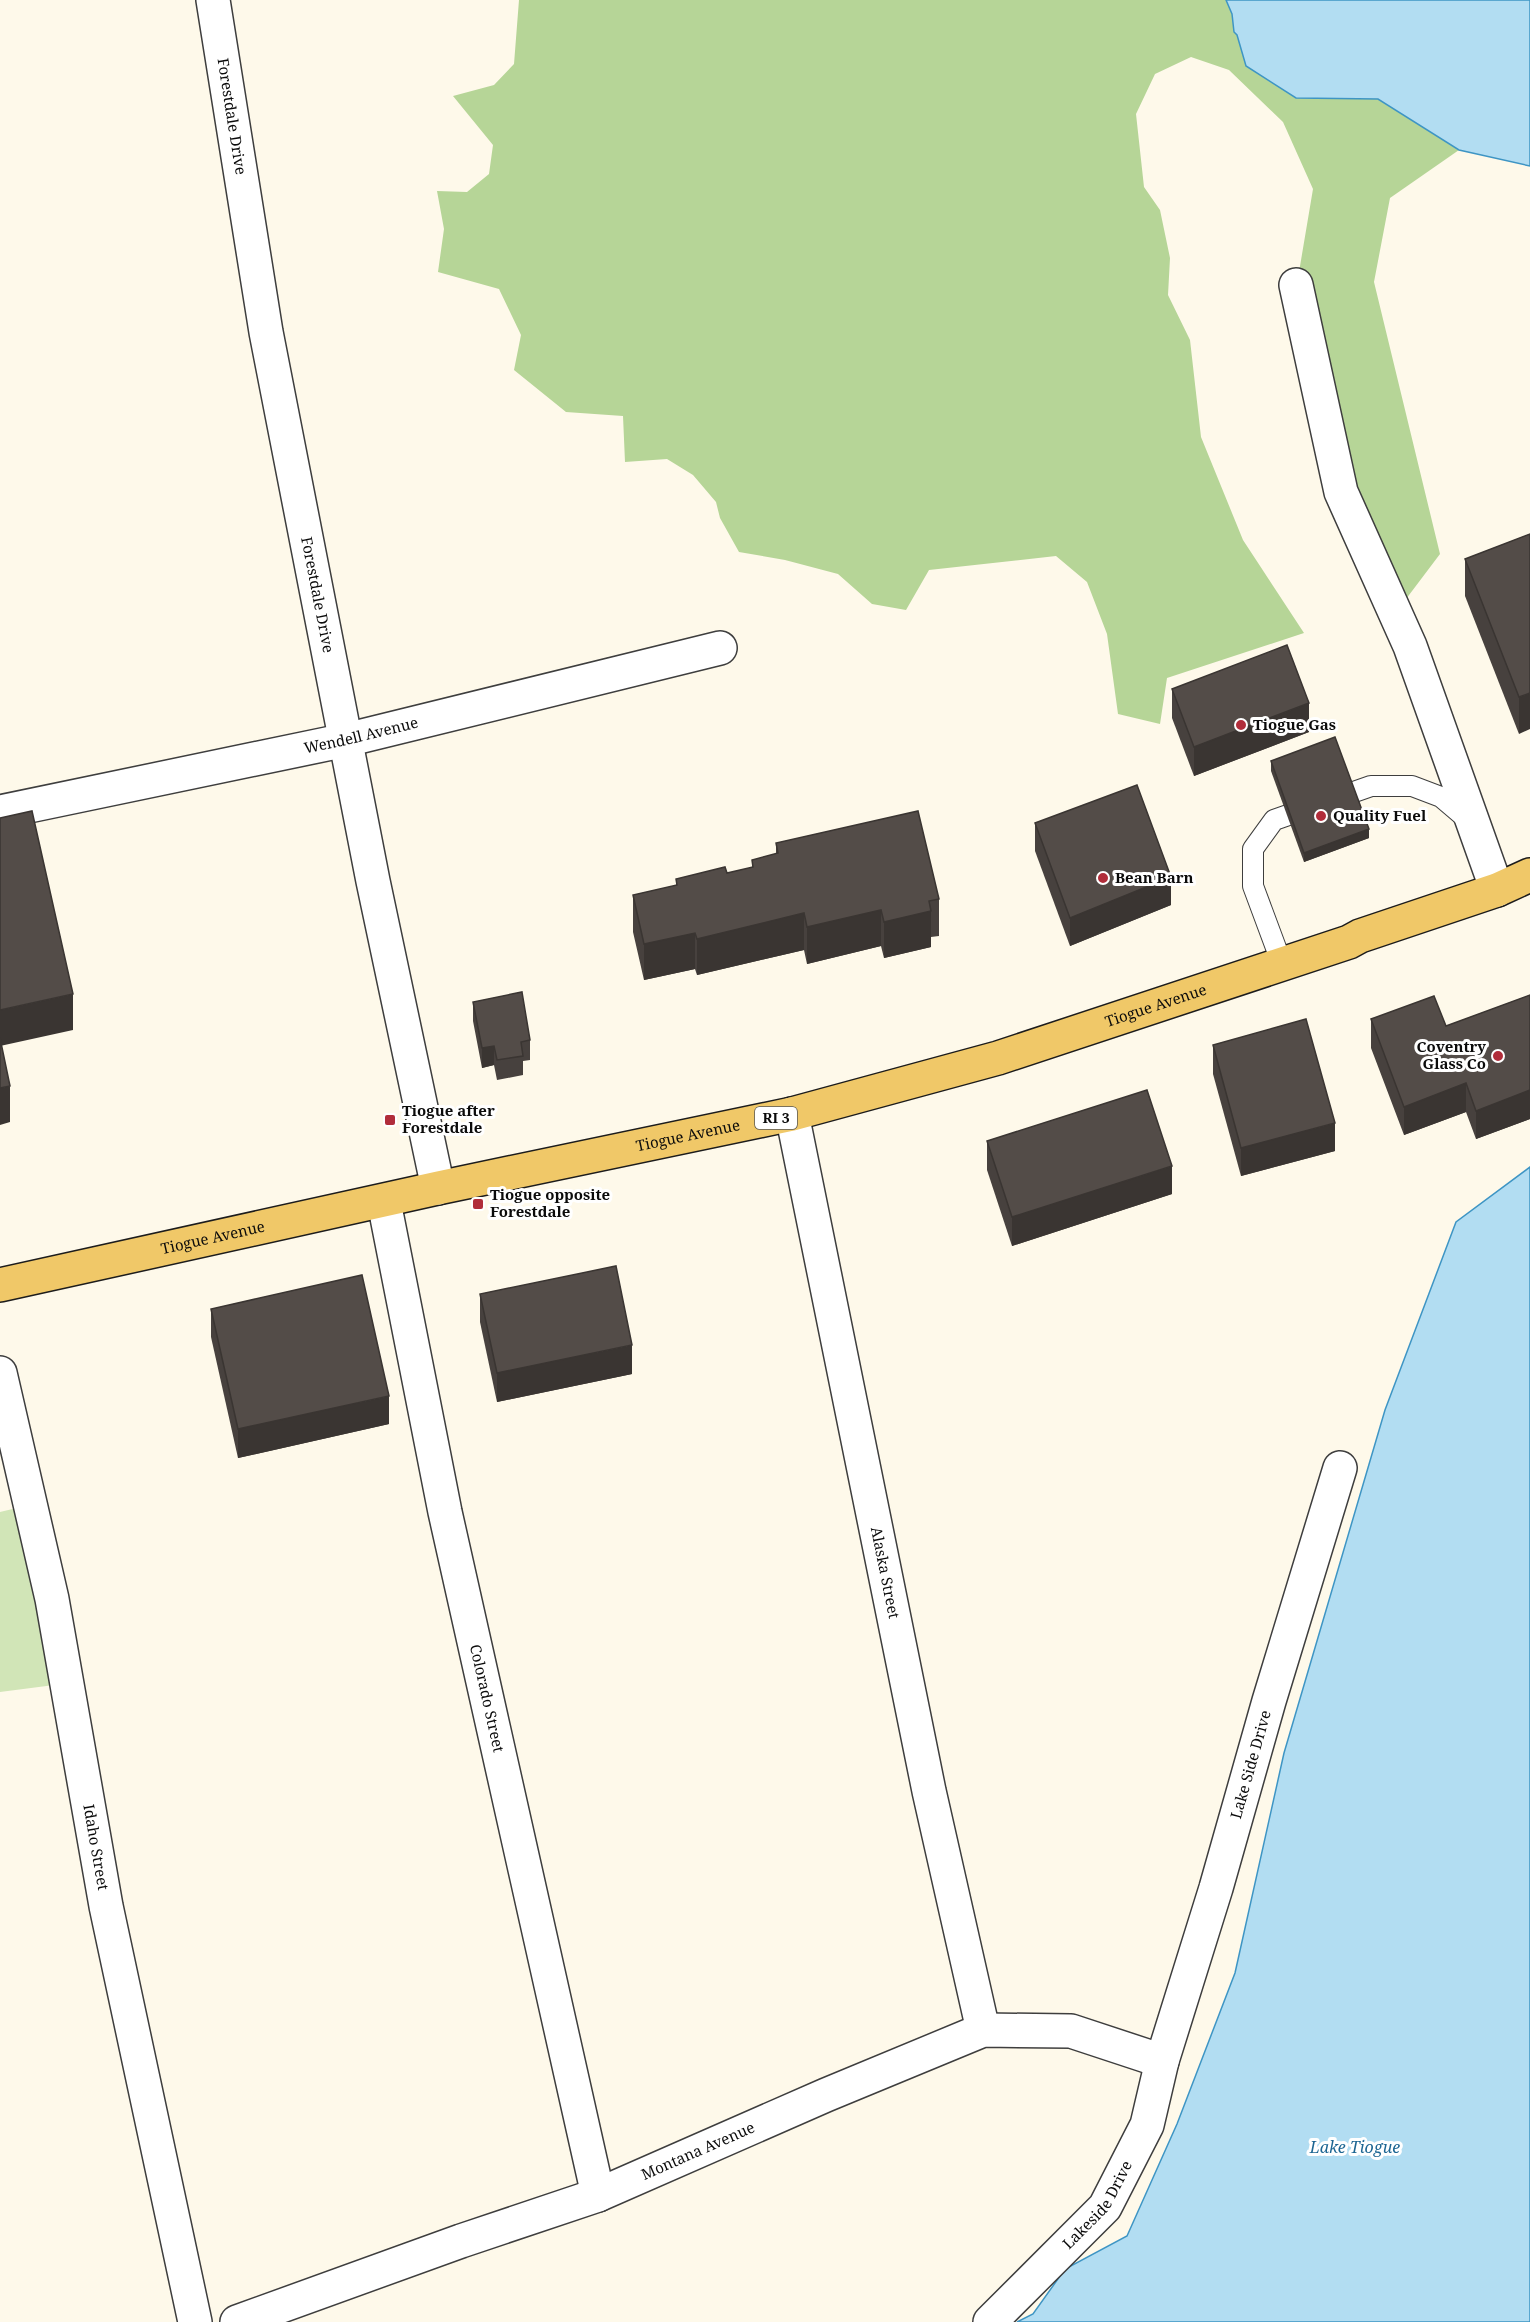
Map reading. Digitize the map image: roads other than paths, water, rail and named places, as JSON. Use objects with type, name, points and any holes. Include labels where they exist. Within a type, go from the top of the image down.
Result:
[{"type":"main road","name":"Tiogue Avenue","points":[[0,1285],[384,1202],[438,1188],[792,1114],[998,1058],[1282,964],[1497,890],[1530,875]]},
{"type":"street","name":"Forestdale Drive","points":[[213,0],[266,332],[382,926],[438,1188]]},
{"type":"street","points":[[1296,285],[1341,492],[1410,646],[1497,890]]},
{"type":"street","name":"Wendell Avenue","points":[[0,812],[346,740],[720,648]]},
{"type":"street","name":"Alaska Street","points":[[792,1114],[927,1780],[983,2030]]},
{"type":"street","name":"Colorado Street","points":[[384,1202],[445,1512],[598,2195]]},
{"type":"street","name":"Idaho Street","points":[[0,1373],[52,1599],[106,1906],[195,2322]]},
{"type":"street","name":"Lake Side Drive","points":[[1162,2061],[1216,1888],[1272,1690],[1340,1468]]},
{"type":"street","name":"Montana Avenue","points":[[237,2322],[461,2241],[598,2195],[826,2095],[983,2030],[1071,2031],[1162,2061]]},
{"type":"street","name":"Lakeside Drive","points":[[990,2322],[1105,2207],[1147,2125],[1162,2061]]},
{"type":"lane","points":[[1282,964],[1253,886],[1253,849],[1274,820],[1371,786],[1412,786],[1441,797],[1474,826]]},
{"type":"water","points":[[1226,0],[1530,0],[1530,166],[1459,150],[1378,99],[1296,98],[1246,66]]},
{"type":"water","name":"Lake Tiogue","points":[[1530,1167],[1530,2322],[1017,2322],[1033,2314],[1065,2269],[1127,2236],[1177,2124],[1235,1973],[1284,1753],[1385,1410],[1456,1222]]},
{"type":"place","name":"Tiogue Gas","points":[[1241,725]]},
{"type":"place","name":"Quality Fuel","points":[[1321,816]]},
{"type":"place","name":"Bean Barn","points":[[1103,878]]},
{"type":"place","name":"Coventry Glass Co","points":[[1498,1056]]},
{"type":"place","name":"Tiogue after Forestdale","points":[[390,1120]]},
{"type":"place","name":"Tiogue opposite Forestdale","points":[[478,1204]]}]
